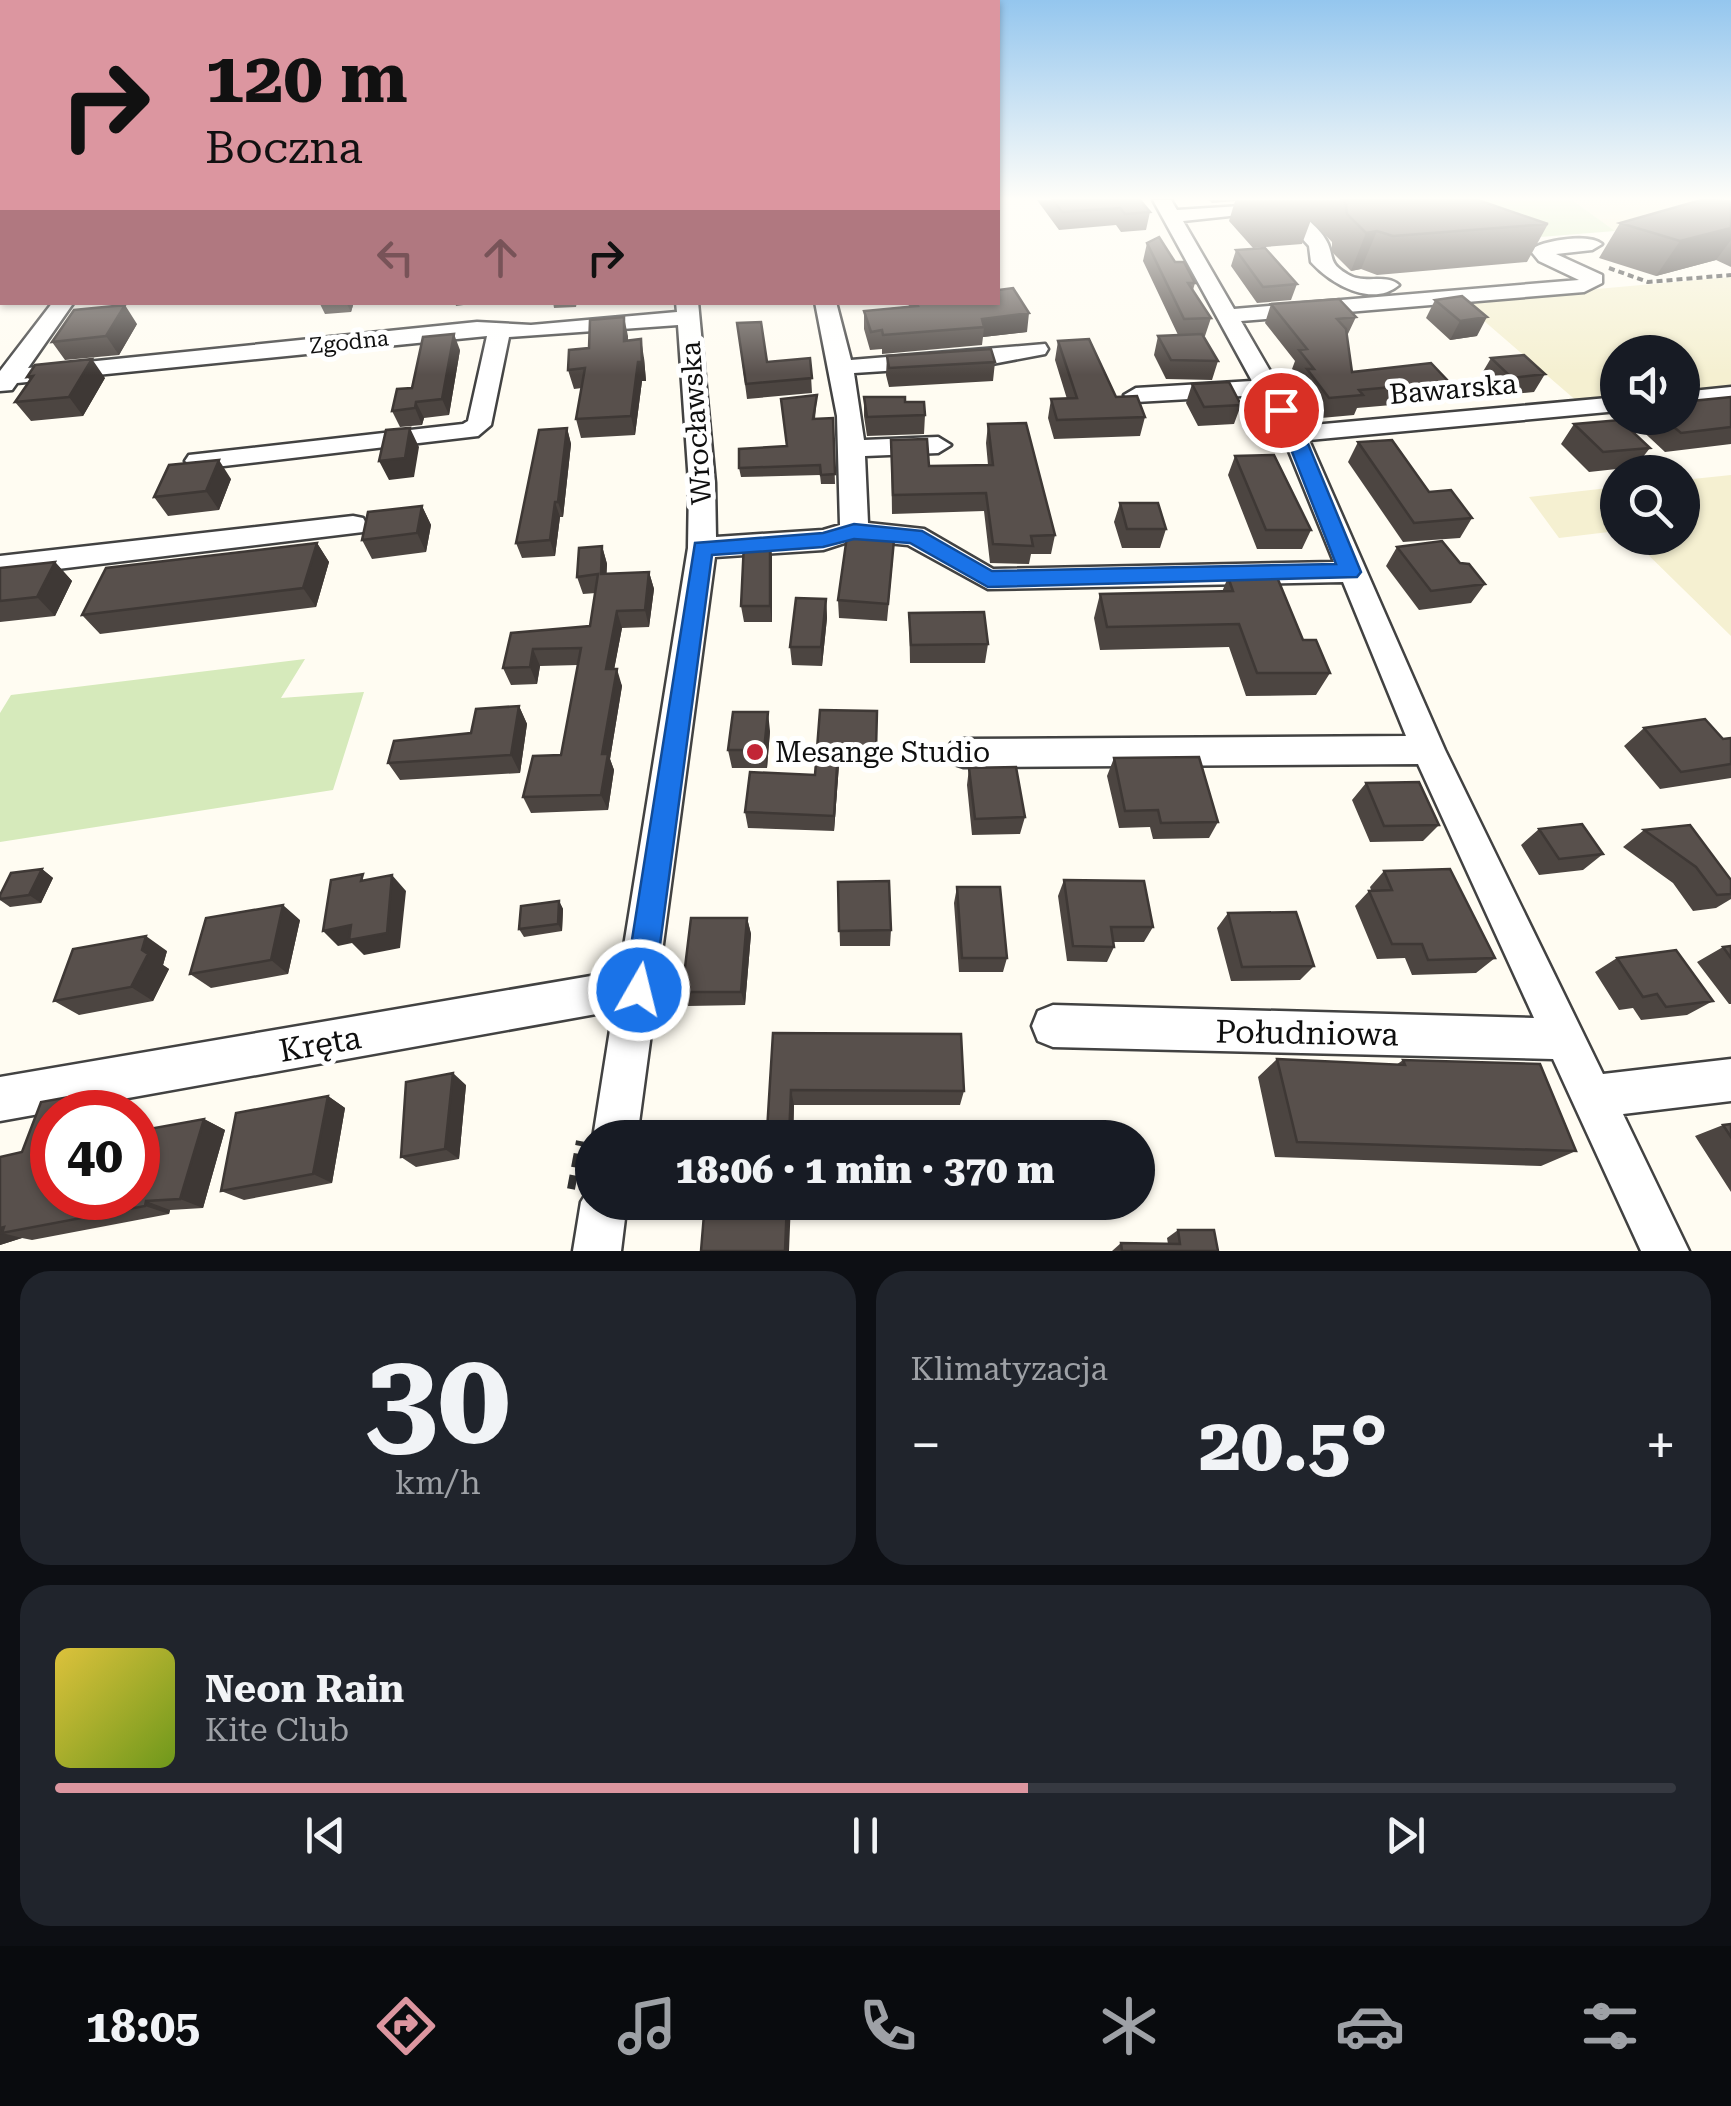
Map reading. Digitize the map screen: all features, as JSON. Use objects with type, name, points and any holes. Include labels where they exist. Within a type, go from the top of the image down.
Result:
[{"type":"street","points":[[1200,258],[1294,434],[1428,750],[1665,1251]]},
{"type":"street","points":[[1318,258],[1340,282],[1350,286],[1539,273]]},
{"type":"street","points":[[1228,316],[1574,287],[1590,285],[1595,279],[1553,258]]},
{"type":"street","points":[[4,381],[62,305]]},
{"type":"street","points":[[826,305],[842,367],[854,448],[854,532]]},
{"type":"street","name":"Zgodna","points":[[4,381],[477,329],[532,332],[688,310]]},
{"type":"street","name":"Wrocławska","points":[[618,1120],[702,548],[702,483],[688,310]]},
{"type":"street","points":[[198,460],[469,431],[479,425],[498,330]]},
{"type":"street","points":[[842,367],[992,357],[1037,350]]},
{"type":"street","points":[[1136,395],[1268,387]]},
{"type":"street","points":[[1700,397],[1731,394]]},
{"type":"street","name":"Bawarska","points":[[1294,434],[1600,406]]},
{"type":"street","points":[[854,448],[938,444]]},
{"type":"street","points":[[0,566],[354,525]]},
{"type":"street","points":[[702,548],[823,540],[854,532],[914,536],[988,579],[1350,572]]},
{"type":"street","points":[[962,754],[1428,750]]},
{"type":"street","name":"Kręta","points":[[0,1099],[605,990],[639,990]]},
{"type":"street","name":"Południowa","points":[[1053,1026],[1562,1039]]},
{"type":"street","points":[[1590,1096],[1731,1080]]},
{"type":"street","points":[[596,1251],[601,1220]]},
{"type":"path","points":[[1580,258],[1648,282],[1731,274]]},
{"type":"shaded area","points":[[1731,277],[1731,389],[1700,392],[1700,335],[1600,335],[1600,401],[1579,403],[1461,301]]},
{"type":"shaded area","points":[[1731,475],[1731,636],[1648,555],[1700,555],[1700,478]]},
{"type":"shaded area","points":[[1600,489],[1600,533],[1559,538],[1529,497]]},
{"type":"green space","points":[[305,659],[281,698],[364,692],[333,790],[0,842],[0,713],[11,695]]},
{"type":"building","points":[[1154,258],[1184,262],[1195,283],[1188,283],[1211,318],[1184,319]]},
{"type":"building","points":[[1242,258],[1274,258],[1297,284],[1263,287]]},
{"type":"building","points":[[1013,288],[1029,313],[982,319],[984,327],[883,335],[882,330],[871,332],[864,311],[918,305],[1000,305],[1000,290]]},
{"type":"building","points":[[1462,296],[1487,317],[1460,321],[1435,300]]},
{"type":"building","points":[[1339,299],[1356,317],[1337,319],[1346,329],[1352,372],[1431,363],[1449,382],[1359,390],[1363,395],[1329,398],[1307,369],[1314,369],[1299,350],[1307,349],[1271,304]]},
{"type":"building","points":[[125,305],[106,336],[52,342],[74,310]]},
{"type":"building","points":[[624,317],[624,341],[641,339],[642,362],[638,362],[631,416],[576,419],[585,368],[568,370],[569,350],[589,348],[590,320]]},
{"type":"building","points":[[761,322],[767,362],[810,358],[812,378],[746,384],[737,323]]},
{"type":"building","points":[[454,334],[442,399],[416,402],[415,408],[392,411],[397,389],[412,388],[423,337]]},
{"type":"building","points":[[1202,334],[1218,361],[1171,360],[1158,336]]},
{"type":"building","points":[[1089,339],[1116,397],[1137,396],[1145,417],[1057,420],[1051,399],[1077,398],[1058,341]]},
{"type":"building","points":[[991,349],[995,362],[889,368],[887,356]]},
{"type":"building","points":[[1524,355],[1545,374],[1512,378],[1491,358]]},
{"type":"building","points":[[92,359],[69,397],[15,402],[33,376],[27,377],[35,365]]},
{"type":"building","points":[[1229,382],[1241,405],[1204,407],[1192,384]]},
{"type":"building","points":[[817,395],[813,419],[833,418],[835,474],[821,475],[820,465],[739,468],[739,449],[787,446],[781,399]]},
{"type":"building","points":[[864,397],[905,397],[905,402],[924,402],[925,415],[867,417]]},
{"type":"building","points":[[1731,397],[1731,427],[1700,431],[1700,400]]},
{"type":"building","points":[[1600,422],[1600,435],[1636,435],[1650,448],[1603,452],[1574,424]]},
{"type":"building","points":[[1026,423],[1055,535],[1031,536],[1033,546],[993,544],[986,493],[893,495],[891,440],[927,439],[929,466],[993,465],[988,424]]},
{"type":"building","points":[[410,428],[405,458],[379,461],[386,430]]},
{"type":"building","points":[[567,428],[550,540],[516,543],[539,430]]},
{"type":"building","points":[[1392,440],[1429,492],[1451,490],[1472,518],[1414,523],[1358,442]]},
{"type":"building","points":[[1274,455],[1311,530],[1266,530],[1235,456]]},
{"type":"building","points":[[219,460],[206,491],[154,497],[169,465]]},
{"type":"building","points":[[1120,503],[1158,503],[1166,529],[1127,529]]},
{"type":"building","points":[[422,506],[417,533],[362,540],[368,512]]},
{"type":"building","points":[[847,536],[894,540],[888,604],[838,600]]},
{"type":"building","points":[[770,541],[770,606],[741,606],[744,543]]},
{"type":"building","points":[[1442,541],[1485,584],[1431,591],[1397,547]]},
{"type":"building","points":[[317,543],[303,588],[82,615],[106,568]]},
{"type":"building","points":[[602,546],[601,574],[649,572],[645,610],[617,611],[606,669],[617,669],[602,754],[608,754],[601,795],[523,797],[533,756],[561,755],[581,648],[533,649],[530,667],[503,668],[511,633],[590,626],[598,574],[577,577],[579,548]]},
{"type":"building","points":[[55,562],[37,597],[0,601],[0,568]]},
{"type":"building","points":[[1228,577],[1277,577],[1303,640],[1316,640],[1330,673],[1257,673],[1239,624],[1107,627],[1100,594],[1233,591]]},
{"type":"building","points":[[796,598],[826,599],[821,647],[790,647]]},
{"type":"building","points":[[984,612],[988,644],[911,645],[909,613]]},
{"type":"building","points":[[519,706],[511,755],[388,763],[394,741],[471,733],[476,709]]},
{"type":"building","points":[[820,710],[877,711],[876,750],[838,749],[834,816],[745,812],[750,772],[815,775]]},
{"type":"building","points":[[733,712],[768,712],[764,750],[728,750]]},
{"type":"building","points":[[1705,719],[1723,739],[1731,738],[1731,764],[1681,772],[1644,728]]},
{"type":"building","points":[[1199,757],[1218,822],[1161,823],[1158,810],[1125,811],[1114,758]]},
{"type":"building","points":[[1016,767],[1025,817],[975,819],[969,768]]},
{"type":"building","points":[[1419,782],[1439,825],[1384,826],[1366,783]]},
{"type":"building","points":[[1582,824],[1603,854],[1559,859],[1539,829]]},
{"type":"building","points":[[1690,825],[1731,880],[1731,894],[1717,895],[1696,867],[1644,830]]},
{"type":"building","points":[[42,869],[29,895],[0,899],[11,873]]},
{"type":"building","points":[[1450,869],[1495,958],[1428,960],[1422,944],[1392,944],[1369,891],[1392,890],[1384,871]]},
{"type":"building","points":[[363,874],[361,881],[392,875],[387,933],[349,940],[351,925],[323,931],[331,880]]},
{"type":"building","points":[[1064,880],[1144,881],[1153,927],[1111,927],[1114,947],[1073,946]]},
{"type":"building","points":[[889,881],[891,930],[839,931],[838,882]]},
{"type":"building","points":[[957,887],[1000,887],[1007,958],[962,958]]},
{"type":"building","points":[[559,901],[558,924],[519,929],[521,906]]},
{"type":"building","points":[[283,905],[271,960],[190,974],[206,918]]},
{"type":"building","points":[[1296,912],[1314,966],[1242,967],[1228,913]]},
{"type":"building","points":[[691,918],[747,918],[741,992],[682,992]]},
{"type":"building","points":[[146,936],[142,950],[148,954],[131,987],[54,1001],[73,949]]},
{"type":"building","points":[[1676,950],[1713,1001],[1666,1007],[1657,994],[1643,997],[1617,958]]},
{"type":"building","points":[[773,1033],[961,1034],[964,1091],[791,1090],[790,1120],[768,1120]]},
{"type":"building","points":[[1277,1059],[1405,1065],[1403,1060],[1540,1064],[1576,1151],[1297,1142]]},
{"type":"building","points":[[453,1073],[445,1149],[401,1157],[406,1082]]},
{"type":"building","points":[[328,1096],[313,1174],[221,1191],[236,1113]]},
{"type":"building","points":[[204,1119],[180,1199],[160,1200],[160,1127]]},
{"type":"building","points":[[30,1131],[30,1220],[71,1220],[2,1233],[0,1157],[22,1152]]},
{"type":"building","points":[[704,1220],[786,1220],[785,1251],[701,1251]]},
{"type":"building","points":[[1178,1230],[1214,1230],[1218,1251],[1122,1251],[1121,1243],[1180,1244]]},
{"type":"place","name":"Mesange Studio","points":[[755,752]]},
{"type":"route","points":[[639,990],[702,548],[823,540],[854,532],[914,536],[988,579],[1350,572],[1281,410]]}]
